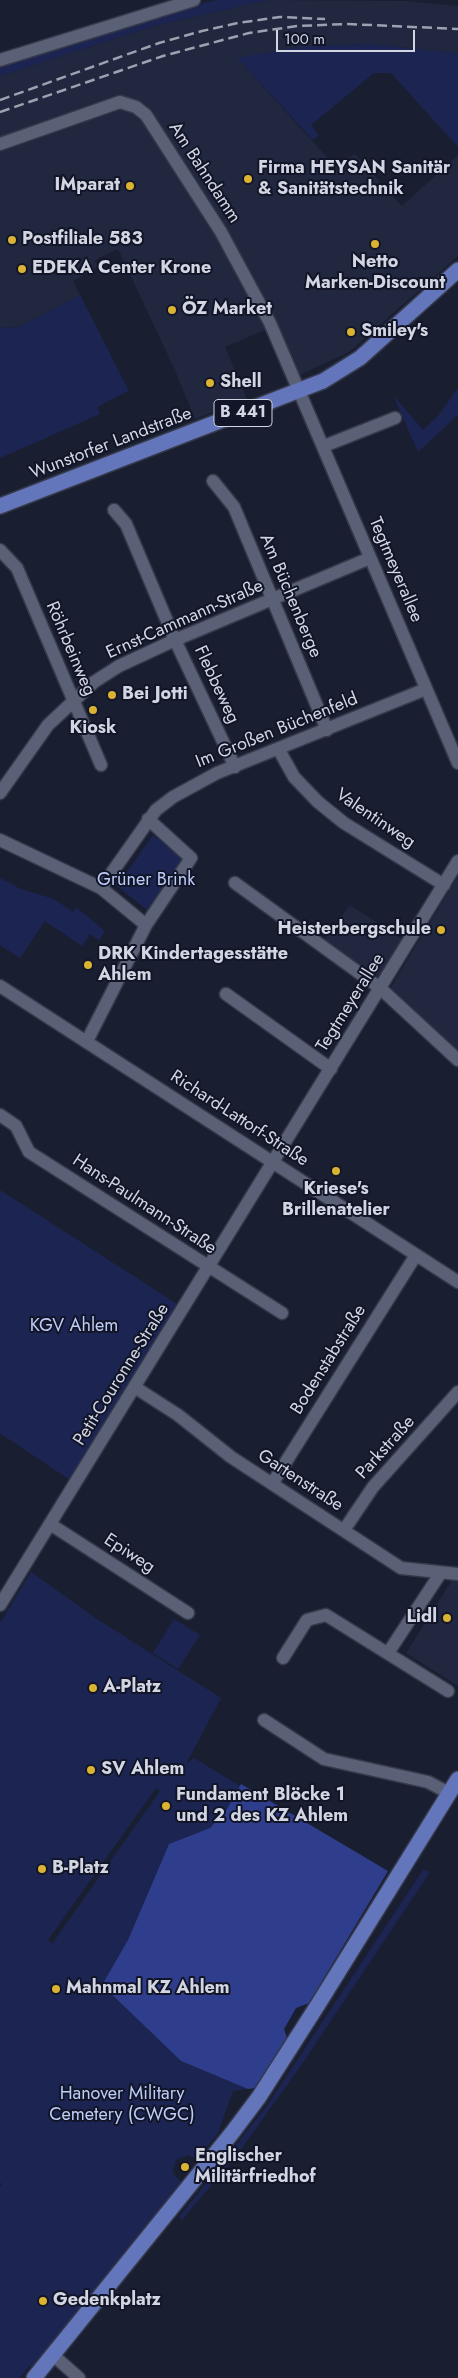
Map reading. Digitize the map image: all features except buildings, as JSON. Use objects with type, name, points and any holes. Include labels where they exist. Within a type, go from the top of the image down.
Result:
[{"type":"main road","name":"Wunstorfer Landstraße","points":[[0,506],[323,381],[354,362],[458,270]]},
{"type":"main road","points":[[34,2378],[229,2138],[259,2097],[458,1779]]},
{"type":"street","points":[[0,60],[194,0]]},
{"type":"street","name":"Am Bahndamm","points":[[0,144],[120,102],[130,104],[142,111],[221,232],[267,316],[300,391]]},
{"type":"street","name":"Tegtmeyerallee","points":[[300,391],[458,763]]},
{"type":"street","points":[[324,446],[395,418]]},
{"type":"street","name":"Am Büchenberge","points":[[213,481],[234,506],[327,730]]},
{"type":"street","name":"Flebbeweg","points":[[114,510],[126,524],[175,640],[235,767]]},
{"type":"street","name":"Röhrbeinweg","points":[[0,550],[17,568],[101,765]]},
{"type":"street","name":"Ernst-Cammann-Straße","points":[[0,793],[48,725],[73,700],[119,666],[175,640],[370,558]]},
{"type":"street","name":"Im Großen Büchenfeld","points":[[101,888],[148,820],[173,797],[194,784],[426,689]]},
{"type":"street","name":"Valentinweg","points":[[279,750],[294,777],[318,802],[344,823],[444,884]]},
{"type":"street","points":[[86,1041],[146,925],[191,858],[148,820]]},
{"type":"street","points":[[0,840],[101,888],[146,925]]},
{"type":"street","name":"Tegtmeyerallee","points":[[273,1162],[458,862]]},
{"type":"street","points":[[235,883],[380,988],[458,1060]]},
{"type":"street","name":"Richard-Lattorf-Straße","points":[[0,986],[458,1282]]},
{"type":"street","points":[[226,994],[331,1068]]},
{"type":"street","name":"Hans-Paulmann-Straße","points":[[0,1115],[16,1126],[29,1152],[282,1313]]},
{"type":"street","name":"Petit-Couronne-Straße","points":[[2,1596],[136,1388],[273,1162]]},
{"type":"street","name":"Bodenstabstraße","points":[[272,1484],[416,1255]]},
{"type":"street","name":"Gartenstraße","points":[[136,1388],[178,1415],[231,1457],[401,1568],[440,1574],[458,1574]]},
{"type":"street","name":"Parkstraße","points":[[344,1530],[373,1488],[458,1392]]},
{"type":"street","name":"Epiweg","points":[[50,1524],[188,1613]]},
{"type":"street","points":[[388,1653],[440,1574]]},
{"type":"street","points":[[283,1658],[307,1620],[326,1615],[448,1691]]},
{"type":"street","points":[[264,1720],[324,1759],[428,1782],[449,1793]]},
{"type":"street","points":[[53,2355],[79,2378]]},
{"type":"shaded area","points":[[268,0],[405,1],[458,6],[458,53],[369,44],[304,46],[238,59],[335,166],[355,154],[402,206],[458,155],[458,256],[349,352],[300,375],[267,309],[272,327],[225,347],[247,399],[195,419],[174,368],[118,249],[95,260],[98,267],[73,281],[80,295],[20,327],[0,328],[0,76],[154,26]]},
{"type":"shaded area","name":"Heisterbergschule","points":[[458,876],[458,1052],[391,990],[391,987]]},
{"type":"shaded area","points":[[350,905],[402,939],[377,977],[371,976],[323,942]]},
{"type":"shaded area","name":"Lidl","points":[[458,1571],[458,1686],[406,1653]]},
{"type":"shaded area","points":[[241,1784],[388,1871],[309,2003],[296,2008],[284,2029],[287,2038],[255,2088],[248,2089],[181,2061],[102,1985],[128,1940],[169,1844],[210,1828],[227,1809]]},
{"type":"green space","points":[[217,0],[268,0],[154,26],[0,76],[0,64],[163,13]]},
{"type":"green space","points":[[369,44],[458,53],[458,147],[391,73],[374,73],[311,125],[319,135],[313,140],[237,58],[304,46]]},
{"type":"green space","points":[[80,295],[129,391],[97,407],[100,414],[0,458],[0,328],[20,327]]},
{"type":"green space","points":[[458,388],[458,415],[418,452],[393,395],[423,430],[438,416]]},
{"type":"green space","name":"Grüner Brink","points":[[153,835],[185,860],[150,912],[117,886]]},
{"type":"green space","points":[[0,878],[21,889],[54,899],[73,912],[76,907],[105,931],[99,940],[90,934],[82,946],[45,921],[20,958],[0,945]]},
{"type":"green space","name":"KGV Ahlem","points":[[0,1190],[177,1304],[70,1480],[0,1433]]},
{"type":"green space","name":"Hanover Military Cemetery (CWGC)","points":[[31,1572],[94,1617],[221,1698],[186,1764],[194,1758],[240,1786],[227,1809],[210,1828],[169,1844],[128,1940],[102,1985],[181,2061],[248,2089],[233,2091],[218,2133],[197,2159],[187,2155],[176,2160],[173,2169],[174,2175],[184,2185],[35,2369],[30,2365],[20,2378],[0,2378],[0,2187],[2,2184],[0,2182],[0,1623]],"holes":[[[156,1788],[160,1791],[52,1944],[48,1940]]]},
{"type":"green space","points":[[174,1619],[200,1635],[178,1669],[153,1653]]},
{"type":"green space","points":[[423,1870],[430,1872],[300,2067],[239,2152],[182,2220],[179,2217],[266,2107]]},
{"type":"railway","points":[[0,100],[159,43],[202,31],[238,23],[280,17],[325,19]]},
{"type":"railway","points":[[0,112],[163,56],[249,33],[297,26],[348,24],[458,29]]},
{"type":"place","name":"Firma HEYSAN Sanitär & Sanitätstechnik","points":[[248,179]]},
{"type":"place","name":"IMparat","points":[[130,186]]},
{"type":"place","name":"Postfiliale 583","points":[[12,240]]},
{"type":"place","name":"Netto Marken-Discount","points":[[375,244]]},
{"type":"place","name":"EDEKA Center Krone","points":[[22,269]]},
{"type":"place","name":"ÖZ Market","points":[[172,310]]},
{"type":"place","name":"Smiley's","points":[[351,332]]},
{"type":"place","name":"Shell","points":[[210,383]]},
{"type":"place","name":"Bei Jotti","points":[[112,695]]},
{"type":"place","name":"Kiosk","points":[[93,710]]},
{"type":"place","name":"Heisterbergschule","points":[[441,930]]},
{"type":"place","name":"DRK Kindertagesstätte Ahlem","points":[[88,965]]},
{"type":"place","name":"Kriese's Brillenatelier","points":[[336,1171]]},
{"type":"place","name":"Lidl","points":[[447,1618]]},
{"type":"place","name":"A-Platz","points":[[93,1688]]},
{"type":"place","name":"SV Ahlem","points":[[91,1770]]},
{"type":"place","name":"Fundament Blöcke 1 und 2 des KZ Ahlem","points":[[166,1806]]},
{"type":"place","name":"B-Platz","points":[[42,1869]]},
{"type":"place","name":"Mahnmal KZ Ahlem","points":[[56,1989]]},
{"type":"place","name":"Englischer Militärfriedhof","points":[[185,2167]]},
{"type":"place","name":"Gedenkplatz","points":[[43,2301]]}]
